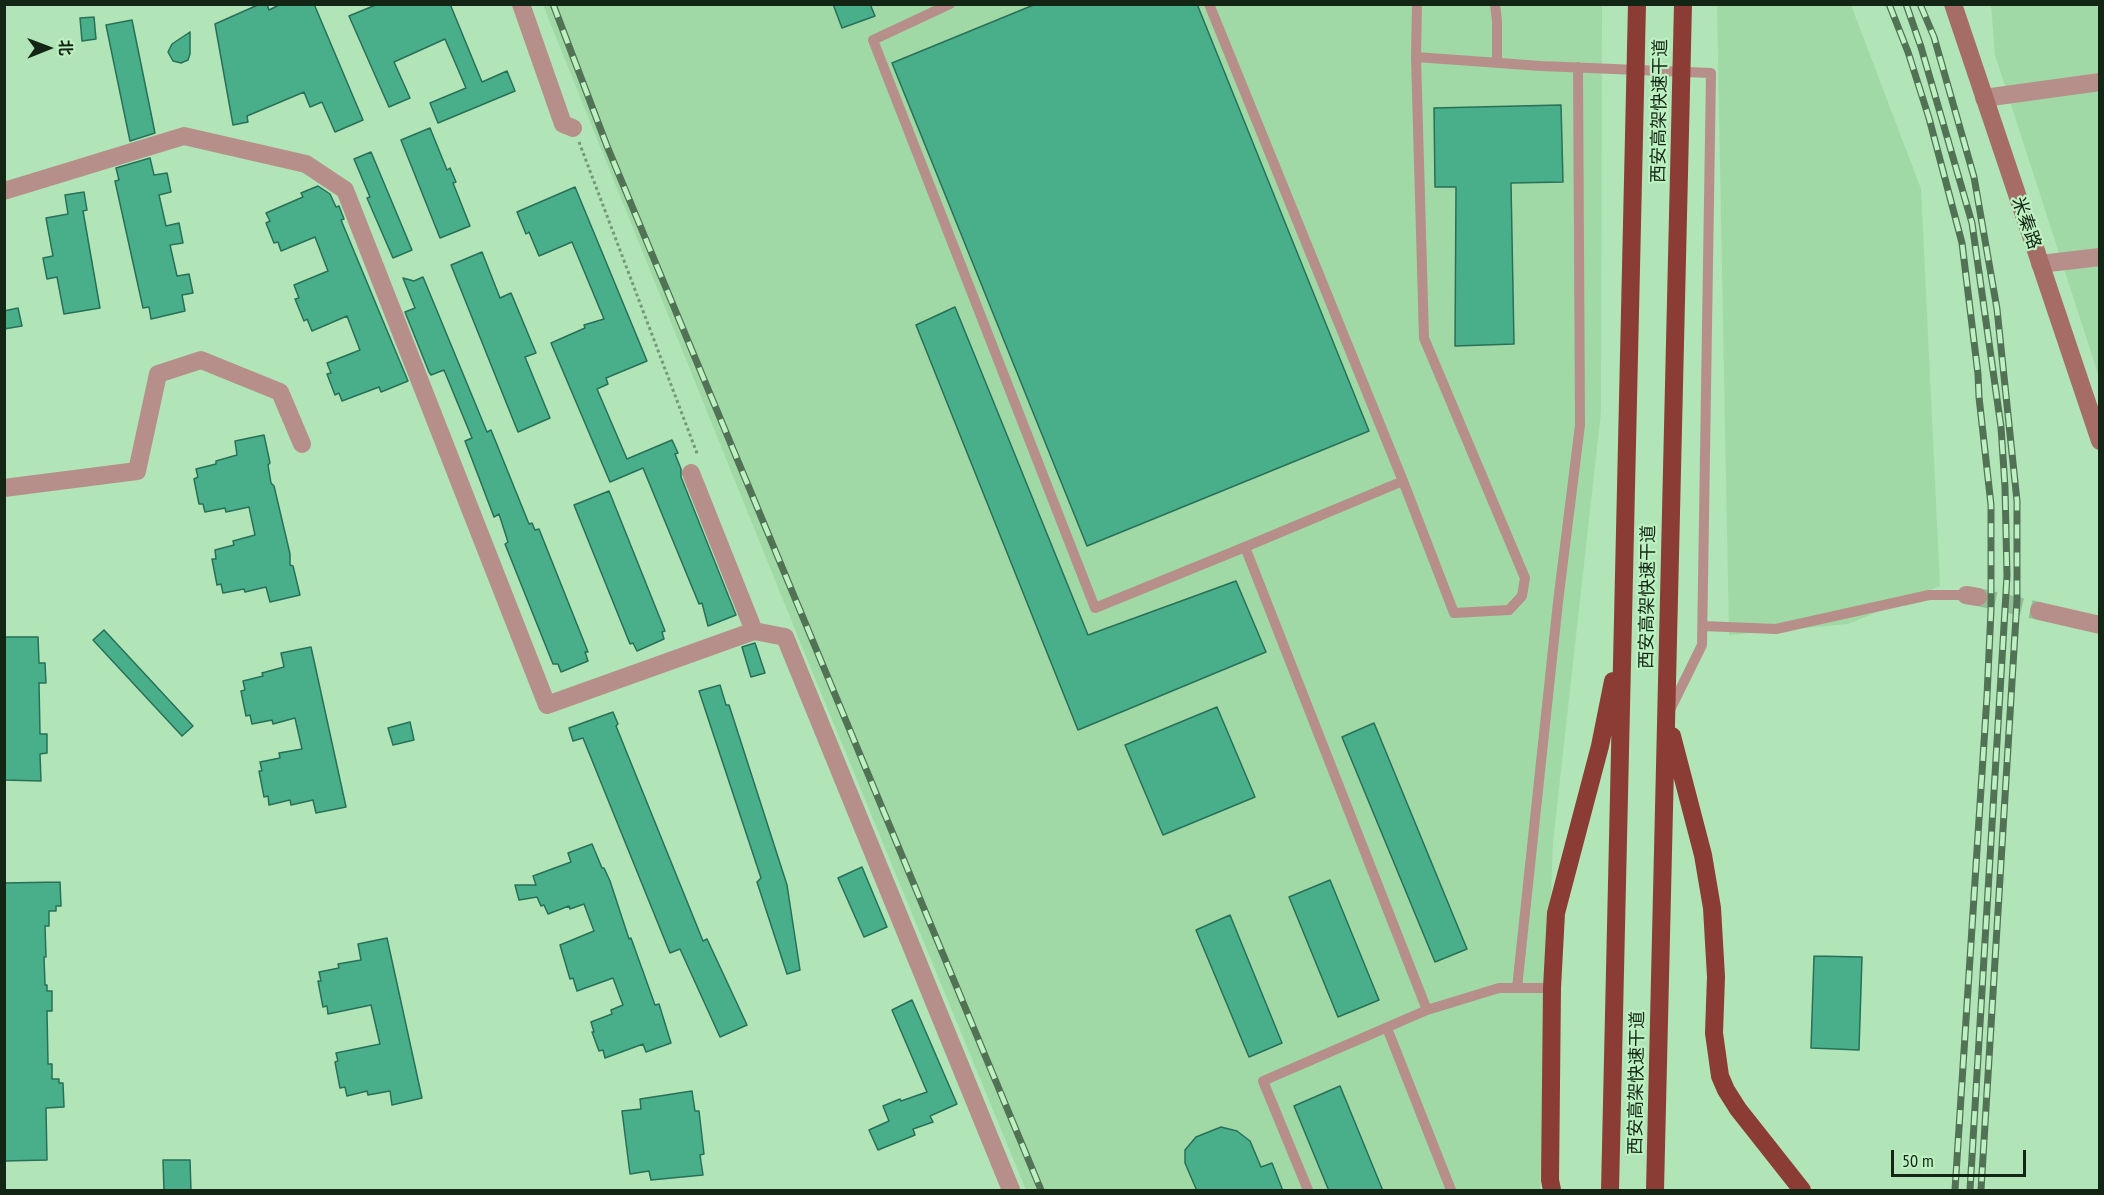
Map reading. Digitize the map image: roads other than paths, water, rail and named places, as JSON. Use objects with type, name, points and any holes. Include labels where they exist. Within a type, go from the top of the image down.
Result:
[{"type":"highway","name":"西安高架快速干道","points":[[1610,1191],[1637,4]]},
{"type":"highway","name":"西安高架快速干道","points":[[1655,1191],[1683,4]]},
{"type":"highway","points":[[1552,1191],[1550,1180],[1552,988],[1556,913],[1600,746],[1623,635]]},
{"type":"highway","points":[[1667,716],[1702,855],[1712,908],[1716,977],[1714,1033],[1720,1076],[1738,1108],[1802,1191]]},
{"type":"street","points":[[521,4],[563,124],[573,128]]},
{"type":"street","name":"米秦路","points":[[1953,4],[2100,441]]},
{"type":"street","points":[[1984,98],[2100,82]]},
{"type":"street","points":[[4,191],[184,136],[306,164],[345,190],[547,705],[754,631],[785,637],[1011,1191]]},
{"type":"street","points":[[2040,264],[2100,257]]},
{"type":"street","points":[[4,489],[137,471],[158,374],[201,360],[280,392],[302,444]]},
{"type":"street","points":[[691,473],[754,631]]},
{"type":"street","points":[[2039,611],[2100,625]]},
{"type":"lane","points":[[950,4],[873,40],[1095,608],[1403,481]]},
{"type":"lane","points":[[1209,4],[1403,481],[1454,613],[1509,610],[1522,596],[1525,578],[1424,338],[1416,57],[1417,4]]},
{"type":"lane","points":[[1495,4],[1497,63]]},
{"type":"lane","points":[[1416,57],[1711,73],[1702,645],[1667,716]]},
{"type":"lane","points":[[1517,988],[1558,602],[1580,425],[1578,67]]},
{"type":"lane","points":[[1245,547],[1427,1010]]},
{"type":"lane","points":[[1703,626],[1776,629],[1929,595],[1972,596]]},
{"type":"lane","points":[[1308,1191],[1263,1081],[1427,1010],[1499,988],[1552,988]]},
{"type":"lane","points":[[1387,1028],[1451,1191]]},
{"type":"tunnel","points":[[1978,597],[2039,611]]},
{"type":"railway","points":[[553,4],[607,146],[1041,1190]]},
{"type":"railway","points":[[1889,4],[1908,52],[1929,118],[1962,243],[1991,505],[1991,610],[1987,696],[1955,1190]]},
{"type":"railway","points":[[1906,4],[1921,47],[1972,223],[2001,427],[2005,487],[2007,576],[1970,1190]]},
{"type":"railway","points":[[1920,4],[1934,37],[1974,177],[1997,309],[2017,501],[2017,600],[1981,1190]]}]
